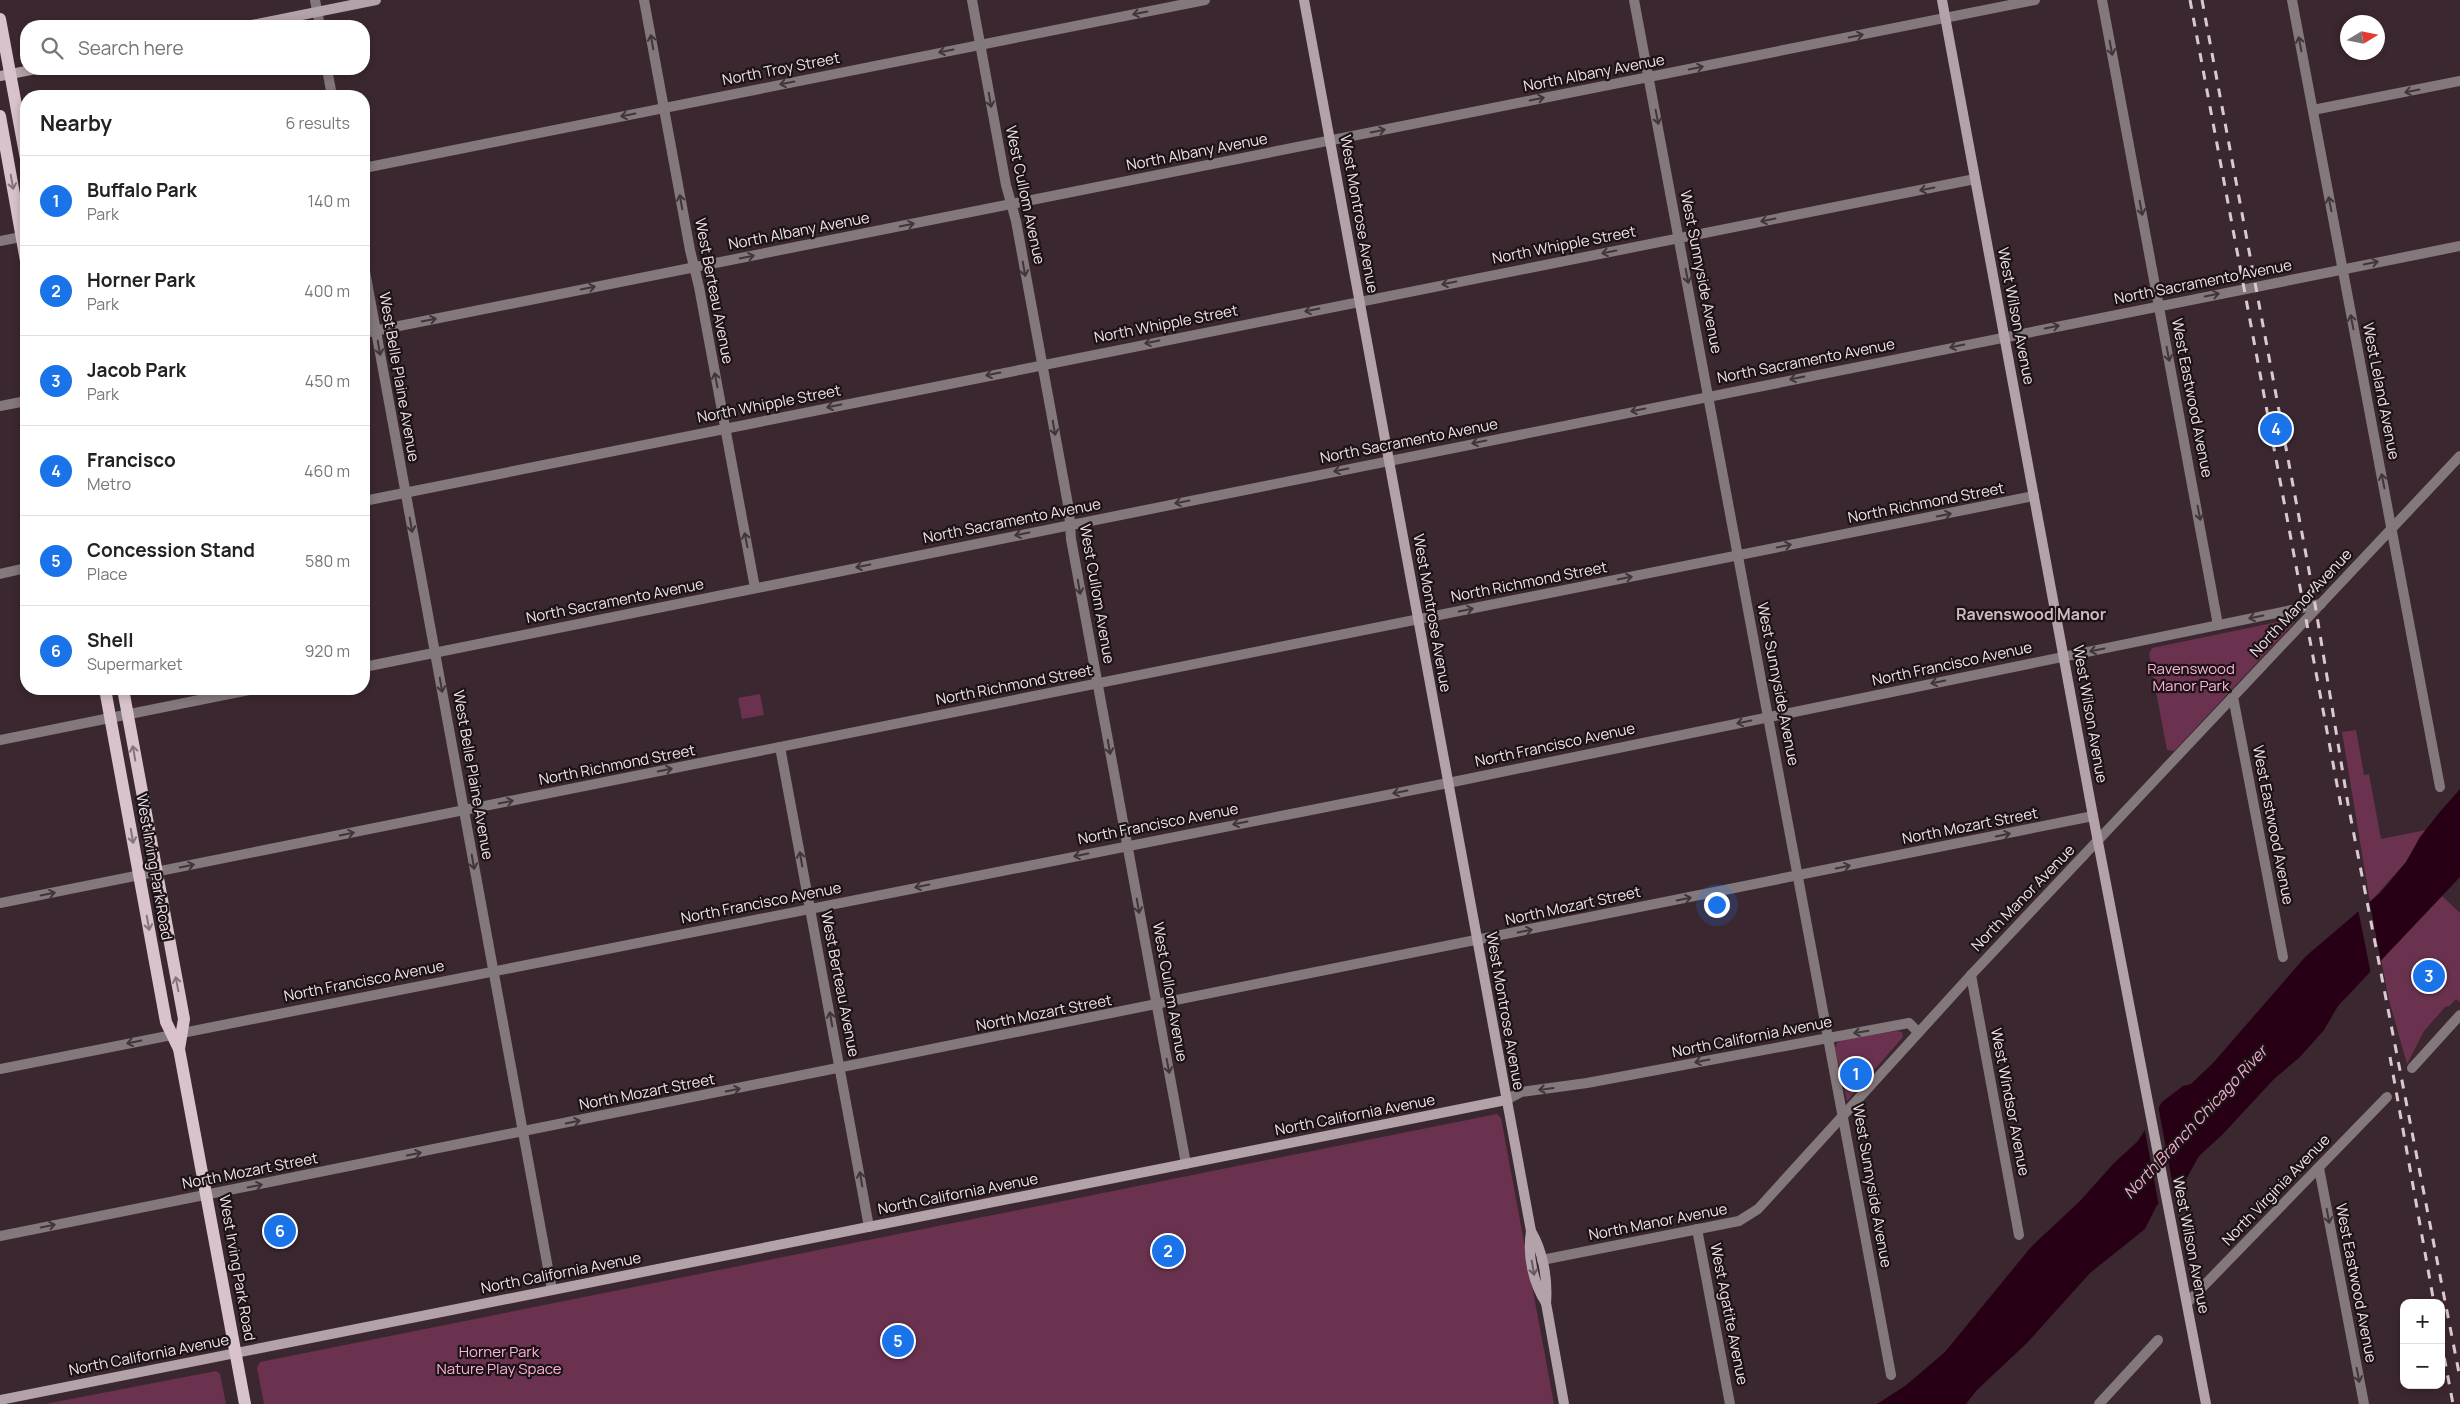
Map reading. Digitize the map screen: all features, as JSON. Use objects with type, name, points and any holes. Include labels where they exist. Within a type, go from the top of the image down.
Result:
[{"type":"main road","points":[[0,18],[5,75],[20,135]]},
{"type":"main road","points":[[0,116],[20,216]]},
{"type":"main road","name":"West Irving Park Road","points":[[106,695],[166,1022],[177,1033],[245,1404]]},
{"type":"main road","name":"West Irving Park Road","points":[[124,695],[184,1019],[177,1033]]},
{"type":"street","points":[[315,0],[319,20]]},
{"type":"street","points":[[277,20],[376,0]]},
{"type":"street","name":"West Berteau Avenue","points":[[644,0],[755,588]]},
{"type":"street","name":"West Cullom Avenue","points":[[972,0],[1042,364],[1097,684],[1186,1164]]},
{"type":"street","name":"North Troy Street","points":[[370,167],[1205,0]]},
{"type":"street","name":"West Montrose Avenue","points":[[1304,0],[1531,1231],[1545,1257],[1546,1302],[1564,1404]]},
{"type":"street","name":"West Sunnyside Avenue","points":[[1634,0],[1891,1375]]},
{"type":"street","name":"West Wilson Avenue","points":[[1942,0],[2093,816],[2206,1404]]},
{"type":"street","name":"North Albany Avenue","points":[[370,332],[2035,0]]},
{"type":"street","name":"West Eastwood Avenue","points":[[2102,0],[2218,625]]},
{"type":"street","name":"West Leland Avenue","points":[[2292,0],[2440,787]]},
{"type":"street","points":[[5,75],[20,72]]},
{"type":"street","points":[[329,75],[331,90]]},
{"type":"street","points":[[2313,110],[2460,81]]},
{"type":"street","name":"North Whipple Street","points":[[370,500],[1975,179]]},
{"type":"street","points":[[0,241],[20,237]]},
{"type":"street","name":"North Sacramento Avenue","points":[[370,666],[2004,336],[2460,246]]},
{"type":"street","name":"West Belle Plaine Avenue","points":[[370,298],[552,1290]]},
{"type":"street","points":[[0,406],[20,401]]},
{"type":"street","name":"North Manor Avenue","points":[[1545,1257],[1739,1221],[1758,1208],[1971,975],[2460,456]]},
{"type":"street","name":"North Richmond Street","points":[[0,903],[2034,496]]},
{"type":"street","points":[[0,574],[20,569]]},
{"type":"street","name":"North Francisco Avenue","points":[[0,1069],[1448,782],[2321,604]]},
{"type":"street","points":[[0,740],[224,695]]},
{"type":"street","name":"West Eastwood Avenue","points":[[2233,697],[2283,957]]},
{"type":"street","name":"West Berteau Avenue","points":[[780,747],[870,1227]]},
{"type":"street","name":"North Mozart Street","points":[[0,1236],[1157,1006],[2093,816]]},
{"type":"street","name":"West Windsor Avenue","points":[[1971,975],[2019,1235]]},
{"type":"street","points":[[2412,1068],[2460,1015]]},
{"type":"street","name":"North California Avenue","points":[[0,1400],[1506,1100],[1521,1092],[1587,1083],[1909,1023],[1918,1032]]},
{"type":"street","name":"North Virginia Avenue","points":[[2187,1303],[2387,1098]]},
{"type":"street","name":"West Eastwood Avenue","points":[[2319,1168],[2364,1404]]},
{"type":"street","name":"West Agatite Avenue","points":[[1697,1229],[1730,1404]]},
{"type":"street","name":"West Montrose Avenue","points":[[1531,1231],[1529,1244],[1537,1289],[1546,1302]]},
{"type":"street","points":[[2099,1404],[2158,1340]]},
{"type":"green space","name":"Ravenswood Manor Park","points":[[2292,619],[2294,623],[2174,751],[2167,750],[2149,654],[2152,648]]},
{"type":"green space","points":[[760,694],[764,715],[742,719],[738,698]]},
{"type":"green space","points":[[2356,730],[2364,775],[2369,774],[2381,839],[2426,830],[2406,862],[2370,902],[2342,732]]},
{"type":"green space","points":[[2442,896],[2460,913],[2460,1002],[2456,999],[2448,1007],[2446,1006],[2424,1031],[2407,1064],[2389,1000],[2381,959]]},
{"type":"green space","points":[[1897,1031],[1902,1032],[1903,1037],[1847,1101],[1835,1048],[1837,1043],[1842,1040]]},
{"type":"green space","name":"Horner Park Nature Play Space","points":[[1497,1114],[1501,1118],[1554,1404],[264,1404],[257,1368],[260,1362]]},
{"type":"green space","points":[[216,1371],[220,1374],[226,1404],[45,1404]]},
{"type":"water","name":"North Branch Chicago River","points":[[2460,789],[2460,877],[2338,1006],[2324,1030],[2300,1057],[2274,1079],[2222,1135],[2199,1156],[2179,1192],[2157,1205],[2145,1229],[2090,1273],[2027,1343],[1977,1390],[1966,1404],[1877,1404],[1905,1386],[1945,1352],[2031,1247],[2080,1201],[2114,1163],[2138,1141],[2162,1102],[2183,1086],[2191,1084],[2213,1063],[2306,956],[2380,893],[2406,862],[2420,837]]},
{"type":"pier","points":[[2369,899],[2381,962],[2371,974],[2358,909]]},
{"type":"pier","points":[[2158,1105],[2175,1197],[2159,1206],[2144,1126]]},
{"type":"railway","points":[[2190,0],[2341,806]]},
{"type":"railway","points":[[2202,0],[2313,592],[2348,804],[2460,1378]]},
{"type":"railway","points":[[2390,1057],[2433,1299]]},
{"type":"railway","points":[[2442,1344],[2453,1404]]},
{"type":"place","name":"Francisco","points":[[2276,429]]},
{"type":"place","name":"Jacob Park","points":[[2429,976]]},
{"type":"place","name":"Buffalo Park","points":[[1856,1074]]},
{"type":"place","name":"Shell","points":[[280,1231]]},
{"type":"place","name":"Horner Park","points":[[1168,1251]]},
{"type":"place","name":"Concession Stand","points":[[898,1341]]},
{"type":"district","name":"Ravenswood Manor","points":[[2031,614]]}]
